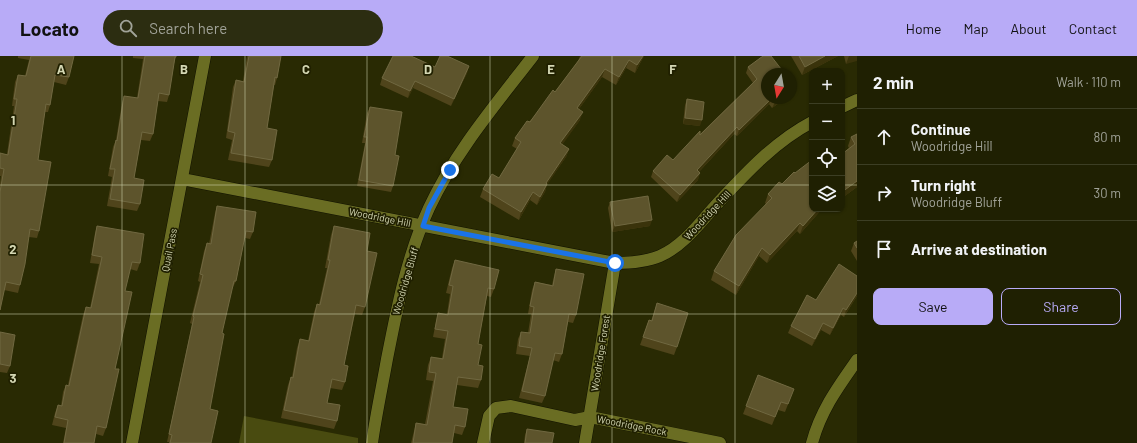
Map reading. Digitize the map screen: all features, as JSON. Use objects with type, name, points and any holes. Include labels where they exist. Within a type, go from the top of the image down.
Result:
[{"type":"street","name":"Quail Pass","points":[[132,443],[205,56]]},
{"type":"street","name":"Woodridge Bluff","points":[[372,443],[395,319],[411,255],[429,208],[450,170],[477,128],[533,56]]},
{"type":"street","points":[[845,105],[857,100]]},
{"type":"street","name":"Woodridge Hill","points":[[182,179],[615,263],[634,263],[660,256],[684,241],[765,154],[797,130],[809,124]]},
{"type":"street","name":"Woodridge Forest","points":[[585,443],[615,263]]},
{"type":"street","points":[[812,443],[823,412],[834,392],[857,360]]},
{"type":"street","name":"Woodridge Rock","points":[[483,443],[489,416],[496,408],[510,406],[575,420],[590,417],[720,443]]},
{"type":"shaded area","points":[[244,416],[358,438],[358,443],[239,443]]},
{"type":"building","points":[[31,56],[74,56],[69,77],[55,75],[50,105],[46,104],[38,160],[51,162],[39,231],[30,229],[25,264],[20,285],[6,282],[0,310],[0,192],[4,169],[0,168],[0,153],[8,155],[17,99],[14,99],[18,75],[26,76]]},
{"type":"building","points":[[145,56],[176,57],[169,95],[159,93],[153,134],[142,132],[134,178],[144,180],[140,204],[110,199],[115,169],[110,169],[116,140],[117,141],[124,96],[138,98]]},
{"type":"building","points":[[249,56],[281,56],[277,78],[275,77],[267,128],[277,130],[272,160],[231,153],[235,133],[228,131],[236,80],[244,82]]},
{"type":"building","points":[[393,56],[411,56],[435,67],[440,56],[447,56],[469,66],[454,99],[415,81],[410,91],[382,78]]},
{"type":"building","points":[[582,56],[643,56],[637,65],[629,60],[619,77],[605,69],[577,108],[583,112],[560,143],[569,149],[546,183],[547,184],[540,197],[533,192],[521,212],[483,189],[492,174],[499,178],[521,142],[515,138],[527,121],[530,122],[553,90],[555,92]]},
{"type":"building","points":[[763,56],[771,56],[780,68],[761,68],[761,104],[766,104],[739,130],[737,127],[697,170],[700,173],[680,195],[653,171],[667,155],[673,160],[700,131],[700,135],[757,79],[748,67]]},
{"type":"building","points":[[799,56],[825,56],[805,67]]},
{"type":"building","points":[[687,99],[704,102],[702,120],[685,118]]},
{"type":"building","points":[[370,107],[402,112],[395,155],[399,156],[393,186],[359,180],[367,137],[364,137]]},
{"type":"building","points":[[857,134],[857,181],[845,190],[845,152],[855,144],[851,137]]},
{"type":"building","points":[[809,162],[809,212],[815,212],[803,226],[800,223],[770,255],[762,248],[739,286],[714,271],[736,235],[772,198],[768,194],[779,182],[782,184],[794,172],[795,173]]},
{"type":"building","points":[[648,196],[652,220],[615,226],[610,202]]},
{"type":"building","points":[[217,206],[256,212],[253,232],[246,231],[236,281],[234,281],[222,333],[224,334],[210,409],[218,411],[211,443],[170,443],[172,435],[169,434],[193,316],[203,275],[200,274],[207,243],[211,244]]},
{"type":"building","points":[[97,226],[144,234],[140,263],[132,262],[125,291],[132,292],[115,369],[119,369],[106,428],[97,426],[94,443],[64,443],[68,420],[55,417],[58,405],[62,406],[66,385],[69,386],[86,307],[91,308],[102,257],[92,255]]},
{"type":"building","points":[[334,226],[370,233],[367,251],[377,253],[365,307],[356,305],[344,365],[348,366],[345,382],[332,379],[327,403],[340,405],[337,421],[284,410],[291,377],[293,378],[300,339],[309,341],[317,304],[320,305],[330,260],[328,260]]},
{"type":"building","points":[[857,241],[857,248],[854,243]]},
{"type":"building","points":[[455,260],[499,270],[494,289],[488,288],[478,344],[482,345],[478,365],[483,366],[481,380],[458,377],[453,407],[468,409],[465,427],[455,425],[452,443],[413,443],[416,423],[427,425],[436,373],[429,372],[431,357],[443,359],[448,331],[435,329],[438,313],[448,315],[453,286],[449,285]]},
{"type":"building","points":[[839,264],[857,276],[857,293],[846,310],[843,308],[833,328],[823,323],[815,339],[791,326],[807,295],[816,300]]},
{"type":"building","points":[[556,269],[584,274],[576,315],[569,314],[562,354],[555,353],[545,396],[522,391],[532,348],[519,346],[521,332],[530,333],[534,307],[530,306],[535,282],[553,286]]},
{"type":"building","points":[[657,303],[688,313],[677,347],[643,337],[649,320],[652,321]]},
{"type":"building","points":[[0,332],[15,335],[10,366],[0,364]]},
{"type":"building","points":[[758,375],[794,389],[788,404],[781,402],[775,417],[746,406]]},
{"type":"building","points":[[527,429],[554,433],[552,443],[525,443]]},
{"type":"route","points":[[450,170],[429,208],[423,226],[615,263]]}]
